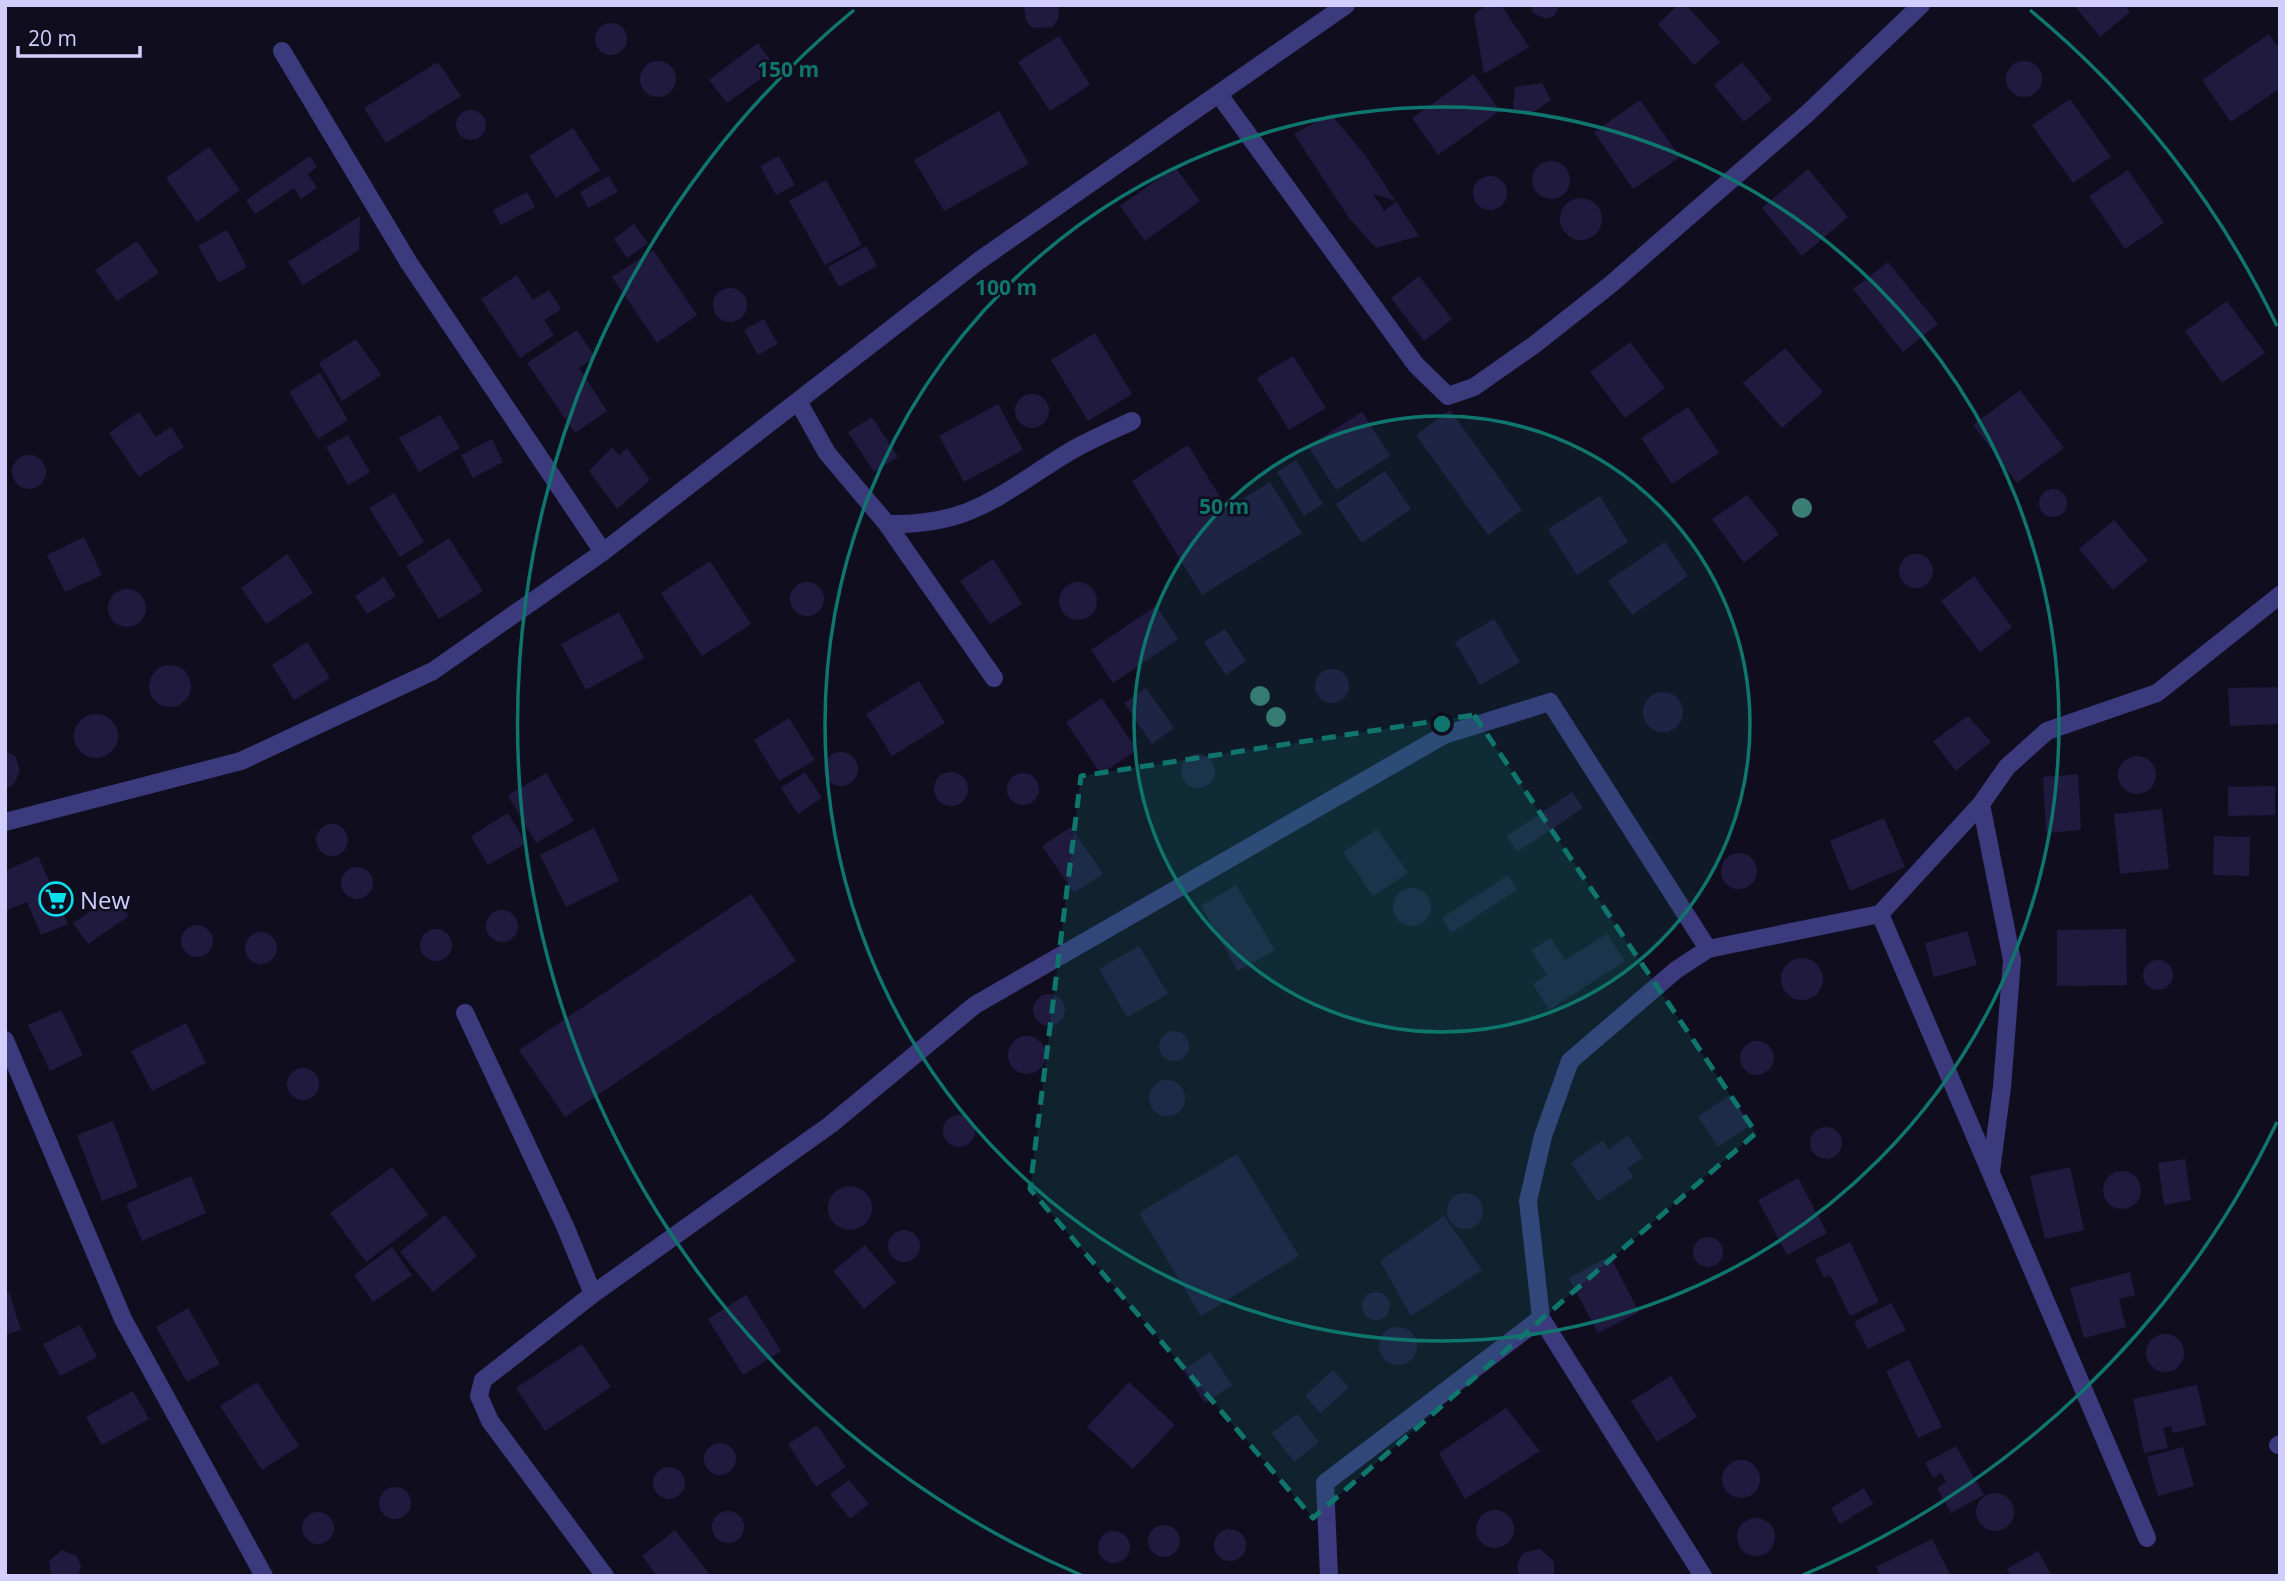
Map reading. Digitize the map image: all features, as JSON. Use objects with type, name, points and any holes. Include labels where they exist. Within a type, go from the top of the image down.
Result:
[{"type":"street","points":[[5,822],[241,761],[433,671],[603,552],[745,440],[799,403],[980,260],[1220,96],[1346,5]]},
{"type":"street","points":[[1220,96],[1416,365],[1448,396],[1474,387],[1534,345],[1610,285],[1809,111],[1921,5]]},
{"type":"street","points":[[282,51],[409,263],[603,552]]},
{"type":"street","points":[[799,403],[827,453],[887,524],[994,678]]},
{"type":"street","points":[[887,524],[920,525],[971,513],[1071,450],[1132,421]]},
{"type":"street","points":[[1703,1576],[1541,1318],[1528,1201],[1543,1136],[1570,1061],[1676,970],[1708,949],[1880,914],[1981,804],[2007,767],[2047,731],[2157,693],[2280,595]]},
{"type":"street","points":[[605,1576],[490,1421],[480,1396],[483,1380],[593,1294],[830,1125],[975,1005],[1444,734],[1550,702],[1708,949]]},
{"type":"street","points":[[1981,804],[2012,960],[2002,1087],[1991,1173]]},
{"type":"street","points":[[1880,914],[2147,1538]]},
{"type":"street","points":[[465,1013],[565,1226],[593,1294]]},
{"type":"street","points":[[5,1040],[123,1319],[264,1576]]},
{"type":"street","points":[[1329,1576],[1325,1483],[1541,1318]]},
{"type":"highlighted area","points":[[1474,715],[1756,1133],[1313,1518],[1030,1189],[1081,776]]},
{"type":"building","points":[[1024,5],[1059,5],[1058,20],[1052,27],[1033,28],[1026,21]]},
{"type":"building","points":[[1486,5],[1501,5],[1529,47],[1484,74],[1474,15]]},
{"type":"building","points":[[1531,5],[1560,5],[1554,16],[1546,19],[1533,13]]},
{"type":"building","points":[[1678,5],[1686,5],[1720,42],[1694,65],[1658,24]]},
{"type":"building","points":[[2074,5],[2125,5],[2130,12],[2100,37]]},
{"type":"building","points":[[611,23],[622,28],[627,39],[622,50],[611,55],[600,50],[595,39],[600,28]]},
{"type":"building","points":[[2269,34],[2280,50],[2280,88],[2231,122],[2202,80]]},
{"type":"building","points":[[1059,36],[1090,85],[1050,111],[1018,62]]},
{"type":"building","points":[[758,43],[776,68],[727,103],[709,80]]},
{"type":"building","points":[[658,61],[670,67],[676,79],[670,91],[658,97],[646,91],[640,79],[646,67]]},
{"type":"building","points":[[2024,61],[2037,66],[2042,79],[2037,92],[2024,97],[2011,92],[2006,79],[2011,66]]},
{"type":"building","points":[[438,62],[461,96],[386,143],[364,108]]},
{"type":"building","points":[[1742,62],[1772,99],[1744,122],[1714,85]]},
{"type":"building","points":[[1474,74],[1500,111],[1438,155],[1412,118]]},
{"type":"building","points":[[1542,83],[1551,100],[1529,115],[1513,112],[1515,87]]},
{"type":"building","points":[[2070,99],[2111,157],[2073,183],[2032,125]]},
{"type":"building","points":[[1640,100],[1680,157],[1633,189],[1594,132]]},
{"type":"building","points":[[471,110],[482,114],[486,125],[482,136],[471,140],[460,136],[456,125],[460,114]]},
{"type":"building","points":[[999,111],[1029,164],[944,211],[914,160]]},
{"type":"building","points":[[1331,114],[1365,155],[1395,201],[1373,194],[1384,211],[1396,202],[1419,236],[1376,248],[1349,218],[1294,134]]},
{"type":"building","points":[[573,128],[600,170],[556,198],[529,156]]},
{"type":"building","points":[[209,147],[240,190],[197,222],[166,178]]},
{"type":"building","points":[[310,156],[317,167],[308,174],[317,188],[301,199],[294,188],[255,214],[246,200]]},
{"type":"building","points":[[779,156],[795,185],[776,195],[760,166]]},
{"type":"building","points":[[1551,161],[1565,166],[1570,180],[1565,194],[1551,199],[1537,194],[1532,180],[1537,166]]},
{"type":"building","points":[[1175,167],[1200,201],[1145,241],[1120,206]]},
{"type":"building","points":[[1808,169],[1848,217],[1802,256],[1762,208]]},
{"type":"building","points":[[2128,170],[2164,223],[2125,249],[2089,196]]},
{"type":"building","points":[[609,176],[618,192],[588,208],[580,192]]},
{"type":"building","points":[[1490,176],[1502,181],[1507,193],[1502,205],[1490,210],[1478,205],[1473,193],[1478,181]]},
{"type":"building","points":[[826,180],[862,245],[825,265],[789,201]]},
{"type":"building","points":[[527,192],[535,207],[501,225],[493,210]]},
{"type":"building","points":[[1581,198],[1596,204],[1602,219],[1596,234],[1581,240],[1566,234],[1560,219],[1566,204]]},
{"type":"building","points":[[360,216],[359,250],[303,285],[288,262]]},
{"type":"building","points":[[634,224],[648,243],[627,258],[614,239]]},
{"type":"building","points":[[227,230],[247,267],[219,283],[198,246]]},
{"type":"building","points":[[137,241],[159,273],[117,301],[95,270]]},
{"type":"building","points":[[866,246],[877,266],[839,287],[828,267]]},
{"type":"building","points":[[653,250],[697,315],[657,343],[612,277]]},
{"type":"building","points":[[1888,262],[1938,324],[1903,352],[1853,289]]},
{"type":"building","points":[[517,275],[533,300],[549,290],[561,309],[544,320],[554,335],[520,358],[481,299]]},
{"type":"building","points":[[1419,276],[1452,319],[1424,341],[1391,298]]},
{"type":"building","points":[[730,288],[742,293],[747,305],[742,317],[730,322],[718,317],[713,305],[718,293]]},
{"type":"building","points":[[2227,301],[2265,353],[2222,383],[2185,331]]},
{"type":"building","points":[[764,319],[778,344],[758,355],[744,330]]},
{"type":"building","points":[[577,330],[595,357],[579,368],[607,411],[575,433],[527,363]]},
{"type":"building","points":[[1095,333],[1132,394],[1088,421],[1051,360]]},
{"type":"building","points":[[356,339],[381,375],[342,401],[319,363]]},
{"type":"building","points":[[1630,342],[1665,388],[1625,418],[1590,372]]},
{"type":"building","points":[[1785,348],[1823,392],[1782,428],[1743,383]]},
{"type":"building","points":[[1293,356],[1326,408],[1289,430],[1257,378]]},
{"type":"building","points":[[320,373],[348,420],[318,439],[289,392]]},
{"type":"building","points":[[2020,390],[2064,448],[2017,483],[1973,425]]},
{"type":"building","points":[[1032,394],[1044,399],[1049,411],[1044,423],[1032,428],[1020,423],[1015,411],[1020,399]]},
{"type":"building","points":[[998,404],[1023,450],[964,482],[939,436]]},
{"type":"building","points":[[1688,407],[1719,453],[1672,484],[1641,438]]},
{"type":"building","points":[[1450,410],[1522,510],[1488,535],[1416,435]]},
{"type":"building","points":[[139,412],[156,437],[171,427],[184,447],[139,477],[109,433]]},
{"type":"building","points":[[1362,412],[1390,456],[1336,490],[1308,446]]},
{"type":"building","points":[[440,415],[460,448],[419,472],[399,438]]},
{"type":"building","points":[[872,417],[898,457],[874,472],[848,432]]},
{"type":"building","points":[[348,435],[370,472],[348,485],[326,447]]},
{"type":"building","points":[[492,439],[503,462],[473,478],[461,455]]},
{"type":"building","points":[[1188,445],[1227,508],[1270,482],[1302,533],[1202,595],[1132,481]]},
{"type":"building","points":[[612,447],[619,455],[627,448],[650,480],[617,509],[589,471]]},
{"type":"building","points":[[29,455],[41,460],[46,472],[41,484],[29,489],[17,484],[12,472],[17,460]]},
{"type":"building","points":[[1296,460],[1323,504],[1304,516],[1277,472]]},
{"type":"building","points":[[1385,471],[1411,509],[1362,543],[1336,504]]},
{"type":"building","points":[[2053,489],[2063,493],[2067,503],[2063,513],[2053,517],[2043,513],[2039,503],[2043,493]]},
{"type":"building","points":[[394,493],[424,542],[400,557],[369,508]]},
{"type":"building","points":[[1747,495],[1779,534],[1744,563],[1712,519]]},
{"type":"building","points":[[1600,496],[1628,542],[1577,575],[1548,529]]},
{"type":"building","points":[[2114,520],[2148,560],[2113,590],[2079,549]]},
{"type":"building","points":[[84,537],[102,575],[65,592],[47,555]]},
{"type":"building","points":[[449,538],[483,591],[439,619],[406,566]]},
{"type":"building","points":[[1665,542],[1688,576],[1632,615],[1608,581]]},
{"type":"building","points":[[287,554],[313,593],[266,624],[241,588]]},
{"type":"building","points":[[1916,554],[1928,559],[1933,571],[1928,583],[1916,588],[1904,583],[1899,571],[1904,559]]},
{"type":"building","points":[[993,559],[1022,604],[990,624],[960,581]]},
{"type":"building","points":[[710,561],[751,624],[702,656],[661,593]]},
{"type":"building","points":[[1974,576],[2012,627],[1980,652],[1941,601]]},
{"type":"building","points":[[384,577],[396,596],[367,614],[355,596]]},
{"type":"building","points":[[807,582],[819,587],[824,599],[819,611],[807,616],[795,611],[790,599],[795,587]]},
{"type":"building","points":[[1078,582],[1092,587],[1097,601],[1092,615],[1078,620],[1064,615],[1059,601],[1064,587]]},
{"type":"building","points":[[127,589],[140,595],[146,608],[140,621],[127,627],[114,621],[108,608],[114,595]]},
{"type":"building","points":[[1156,606],[1178,639],[1113,683],[1091,650]]},
{"type":"building","points":[[619,612],[644,658],[586,690],[561,644]]},
{"type":"building","points":[[1494,619],[1520,662],[1480,685],[1455,642]]},
{"type":"building","points":[[1225,629],[1246,661],[1226,675],[1204,642]]},
{"type":"building","points":[[307,642],[330,678],[294,700],[272,665]]},
{"type":"building","points":[[170,665],[185,671],[191,686],[185,701],[170,707],[155,701],[149,686],[155,671]]},
{"type":"building","points":[[1332,669],[1344,674],[1349,686],[1344,698],[1332,703],[1320,698],[1315,686],[1320,674]]},
{"type":"building","points":[[919,681],[945,723],[892,756],[866,714]]},
{"type":"building","points":[[2280,687],[2280,724],[2230,726],[2228,688]]},
{"type":"building","points":[[1146,688],[1174,728],[1152,744],[1124,703]]},
{"type":"building","points":[[1663,692],[1677,698],[1683,712],[1677,726],[1663,732],[1649,726],[1643,712],[1649,698]]},
{"type":"building","points":[[1102,698],[1137,750],[1101,774],[1066,722]]},
{"type":"building","points":[[96,714],[111,721],[118,736],[111,751],[96,758],[81,751],[74,736],[81,721]]},
{"type":"building","points":[[1968,716],[1991,742],[1956,771],[1933,741]]},
{"type":"building","points":[[789,718],[815,760],[779,781],[754,740]]},
{"type":"building","points":[[5,751],[15,756],[20,771],[14,784],[5,789]]},
{"type":"building","points":[[841,752],[853,757],[858,769],[853,781],[841,786],[829,781],[824,769],[829,757]]},
{"type":"building","points":[[1198,754],[1210,759],[1215,771],[1210,783],[1198,788],[1186,783],[1181,771],[1186,759]]},
{"type":"building","points":[[2137,756],[2151,761],[2156,775],[2151,789],[2137,794],[2123,789],[2118,775],[2123,761]]},
{"type":"building","points":[[805,772],[822,798],[798,814],[781,788]]},
{"type":"building","points":[[951,772],[963,777],[968,789],[963,801],[951,806],[939,801],[934,789],[939,777]]},
{"type":"building","points":[[546,773],[574,821],[536,843],[508,795]]},
{"type":"building","points":[[1023,773],[1035,777],[1039,789],[1035,801],[1023,805],[1011,801],[1007,789],[1011,777]]},
{"type":"building","points":[[2078,774],[2081,830],[2046,833],[2043,777]]},
{"type":"building","points":[[2275,786],[2275,815],[2228,816],[2228,787]]},
{"type":"building","points":[[1572,792],[1583,808],[1517,852],[1507,836]]},
{"type":"building","points":[[2162,809],[2169,869],[2120,874],[2114,814]]},
{"type":"building","points":[[508,813],[526,843],[488,865],[471,836]]},
{"type":"building","points":[[1884,818],[1905,867],[1850,891],[1830,841]]},
{"type":"building","points":[[332,824],[343,829],[348,840],[343,851],[332,856],[321,851],[316,840],[321,829]]},
{"type":"building","points":[[1071,827],[1103,874],[1074,893],[1042,846]]},
{"type":"building","points":[[594,828],[619,881],[566,907],[540,855]]},
{"type":"building","points":[[1377,829],[1408,873],[1373,896],[1343,852]]},
{"type":"building","points":[[2214,836],[2250,837],[2249,876],[2213,875]]},
{"type":"building","points":[[1739,853],[1752,858],[1757,871],[1752,884],[1739,889],[1726,884],[1721,871],[1726,858]]},
{"type":"building","points":[[38,856],[68,924],[41,935],[27,902],[5,911],[5,871]]},
{"type":"building","points":[[357,867],[368,872],[373,883],[368,894],[357,899],[346,894],[341,883],[346,872]]},
{"type":"building","points":[[1508,875],[1517,890],[1451,933],[1442,918]]},
{"type":"building","points":[[1236,885],[1275,950],[1238,971],[1201,906]]},
{"type":"building","points":[[1412,888],[1426,893],[1431,907],[1426,921],[1412,926],[1398,921],[1393,907],[1398,893]]},
{"type":"building","points":[[751,894],[796,961],[565,1117],[519,1050]]},
{"type":"building","points":[[114,895],[129,916],[88,944],[73,923]]},
{"type":"building","points":[[502,910],[513,915],[518,926],[513,937],[502,942],[491,937],[486,926],[491,915]]},
{"type":"building","points":[[197,925],[208,930],[213,941],[208,952],[197,957],[186,952],[181,941],[186,930]]},
{"type":"building","points":[[436,929],[447,934],[452,945],[447,956],[436,961],[425,956],[420,945],[425,934]]},
{"type":"building","points":[[2126,929],[2127,985],[2057,986],[2057,930]]},
{"type":"building","points":[[1967,931],[1977,965],[1934,977],[1925,943]]},
{"type":"building","points":[[261,932],[272,937],[277,948],[272,959],[261,964],[250,959],[245,948],[250,937]]},
{"type":"building","points":[[1607,934],[1625,961],[1549,1010],[1533,984],[1547,975],[1531,950],[1551,938],[1565,960]]},
{"type":"building","points":[[1139,946],[1168,994],[1127,1017],[1099,969]]},
{"type":"building","points":[[1802,958],[1817,964],[1823,979],[1817,994],[1802,1000],[1787,994],[1781,979],[1787,964]]},
{"type":"building","points":[[2158,960],[2169,964],[2173,975],[2169,986],[2158,990],[2147,986],[2143,975],[2147,964]]},
{"type":"building","points":[[1049,994],[1061,998],[1065,1010],[1061,1022],[1049,1026],[1037,1022],[1033,1010],[1037,998]]},
{"type":"building","points":[[61,1010],[83,1055],[50,1071],[28,1025]]},
{"type":"building","points":[[186,1023],[206,1063],[152,1091],[131,1051]]},
{"type":"building","points":[[1174,1031],[1184,1036],[1189,1046],[1184,1056],[1174,1061],[1164,1056],[1159,1046],[1164,1036]]},
{"type":"building","points":[[1027,1036],[1041,1041],[1046,1055],[1041,1069],[1027,1074],[1013,1069],[1008,1055],[1013,1041]]},
{"type":"building","points":[[1757,1041],[1769,1046],[1774,1058],[1769,1070],[1757,1075],[1745,1070],[1740,1058],[1745,1046]]},
{"type":"building","points":[[303,1068],[314,1073],[319,1084],[314,1095],[303,1100],[292,1095],[287,1084],[292,1073]]},
{"type":"building","points":[[1167,1080],[1180,1085],[1185,1098],[1180,1111],[1167,1116],[1154,1111],[1149,1098],[1154,1085]]},
{"type":"building","points":[[1730,1095],[1751,1125],[1718,1147],[1698,1117]]},
{"type":"building","points":[[959,1115],[970,1120],[975,1131],[970,1142],[959,1147],[948,1142],[943,1131],[948,1120]]},
{"type":"building","points":[[113,1121],[138,1187],[102,1201],[77,1135]]},
{"type":"building","points":[[1826,1127],[1838,1131],[1842,1143],[1838,1155],[1826,1159],[1814,1155],[1810,1143],[1814,1131]]},
{"type":"building","points":[[1628,1135],[1643,1158],[1627,1168],[1633,1177],[1598,1201],[1571,1163],[1603,1140],[1609,1149]]},
{"type":"building","points":[[1237,1154],[1299,1256],[1201,1316],[1139,1213]]},
{"type":"building","points":[[2185,1159],[2191,1200],[2164,1205],[2158,1163]]},
{"type":"building","points":[[392,1167],[428,1215],[366,1262],[330,1213]]},
{"type":"building","points":[[2070,1167],[2084,1230],[2045,1239],[2030,1176]]},
{"type":"building","points":[[2122,1171],[2136,1176],[2141,1190],[2136,1204],[2122,1209],[2108,1204],[2103,1190],[2108,1176]]},
{"type":"building","points":[[191,1176],[206,1213],[142,1241],[126,1204]]},
{"type":"building","points":[[1798,1178],[1827,1233],[1787,1255],[1758,1200]]},
{"type":"building","points":[[850,1186],[865,1193],[872,1208],[865,1223],[850,1230],[835,1223],[828,1208],[835,1193]]},
{"type":"building","points":[[1465,1193],[1478,1198],[1483,1211],[1478,1224],[1465,1229],[1452,1224],[1447,1211],[1452,1198]]},
{"type":"building","points":[[445,1215],[477,1256],[433,1292],[400,1252]]},
{"type":"building","points":[[1444,1216],[1482,1270],[1411,1316],[1380,1261]]},
{"type":"building","points":[[904,1230],[915,1235],[920,1246],[915,1257],[904,1262],[893,1257],[888,1246],[893,1235]]},
{"type":"building","points":[[1708,1237],[1714,1238],[1722,1246],[1722,1258],[1714,1266],[1708,1267],[1702,1266],[1694,1258],[1693,1252],[1694,1246],[1702,1238]]},
{"type":"building","points":[[1850,1242],[1879,1302],[1850,1316],[1830,1275],[1824,1278],[1815,1259]]},
{"type":"building","points":[[865,1245],[896,1282],[864,1309],[833,1271]]},
{"type":"building","points":[[392,1247],[412,1275],[373,1302],[354,1275]]},
{"type":"building","points":[[1610,1256],[1639,1312],[1598,1333],[1569,1278]]},
{"type":"building","points":[[2130,1272],[2135,1295],[2119,1299],[2126,1327],[2084,1338],[2070,1288]]},
{"type":"building","points":[[9,1292],[21,1330],[5,1335],[5,1293]]},
{"type":"building","points":[[1376,1292],[1386,1296],[1390,1306],[1386,1316],[1376,1320],[1366,1316],[1362,1306],[1366,1296]]},
{"type":"building","points":[[746,1295],[781,1351],[743,1375],[708,1319]]},
{"type":"building","points":[[1891,1303],[1906,1330],[1868,1349],[1854,1322]]},
{"type":"building","points":[[188,1308],[220,1364],[187,1382],[156,1327]]},
{"type":"building","points":[[80,1325],[97,1357],[60,1376],[43,1344]]},
{"type":"building","points":[[1398,1327],[1412,1332],[1417,1346],[1412,1360],[1398,1365],[1384,1360],[1379,1346],[1384,1332]]},
{"type":"building","points":[[2165,1334],[2179,1339],[2184,1353],[2179,1367],[2165,1372],[2151,1367],[2146,1353],[2151,1339]]},
{"type":"building","points":[[582,1344],[611,1387],[545,1431],[516,1388]]},
{"type":"building","points":[[1210,1352],[1232,1385],[1205,1403],[1183,1370]]},
{"type":"building","points":[[1909,1360],[1942,1427],[1918,1438],[1886,1371]]},
{"type":"building","points":[[1333,1370],[1349,1387],[1321,1413],[1305,1396]]},
{"type":"building","points":[[1671,1376],[1697,1417],[1657,1442],[1631,1401]]},
{"type":"building","points":[[257,1382],[299,1446],[262,1470],[220,1406]]},
{"type":"building","points":[[1129,1382],[1175,1425],[1133,1469],[1087,1427]]},
{"type":"building","points":[[2197,1385],[2206,1425],[2173,1433],[2171,1426],[2163,1428],[2168,1448],[2144,1453],[2133,1399]]},
{"type":"building","points":[[133,1391],[149,1419],[102,1445],[86,1417]]},
{"type":"building","points":[[1506,1408],[1540,1451],[1465,1499],[1439,1453]]},
{"type":"building","points":[[1297,1414],[1319,1442],[1294,1462],[1272,1433]]},
{"type":"building","points":[[817,1425],[846,1467],[816,1487],[788,1444]]},
{"type":"building","points":[[720,1443],[731,1448],[736,1459],[731,1470],[720,1475],[709,1470],[704,1459],[709,1448]]},
{"type":"building","points":[[1956,1446],[1984,1495],[1951,1513],[1937,1488],[1946,1482],[1941,1473],[1933,1478],[1925,1463]]},
{"type":"building","points":[[2183,1447],[2194,1486],[2158,1496],[2147,1457]]},
{"type":"building","points":[[1741,1460],[1754,1466],[1760,1479],[1754,1492],[1741,1498],[1728,1492],[1722,1479],[1728,1466]]},
{"type":"building","points":[[669,1467],[680,1472],[685,1483],[680,1494],[669,1499],[658,1494],[653,1483],[658,1472]]},
{"type":"building","points":[[849,1480],[869,1504],[850,1519],[830,1494]]},
{"type":"building","points":[[395,1487],[407,1491],[411,1503],[407,1515],[395,1519],[383,1515],[379,1503],[383,1491]]},
{"type":"building","points":[[1864,1488],[1873,1504],[1840,1524],[1831,1508]]},
{"type":"building","points":[[1995,1493],[2009,1498],[2014,1512],[2009,1526],[1995,1531],[1981,1526],[1976,1512],[1981,1498]]},
{"type":"building","points":[[1495,1510],[1508,1516],[1514,1529],[1508,1542],[1495,1548],[1482,1542],[1476,1529],[1482,1516]]},
{"type":"building","points":[[728,1511],[739,1516],[744,1527],[739,1538],[728,1543],[717,1538],[712,1527],[717,1516]]},
{"type":"building","points":[[318,1512],[330,1516],[334,1528],[330,1540],[318,1544],[306,1540],[302,1528],[306,1516]]},
{"type":"building","points":[[1756,1518],[1770,1523],[1775,1537],[1770,1551],[1756,1556],[1742,1551],[1737,1537],[1742,1523]]},
{"type":"building","points":[[1164,1525],[1176,1529],[1180,1541],[1176,1553],[1164,1557],[1152,1553],[1148,1541],[1152,1529]]},
{"type":"building","points":[[1230,1529],[1241,1534],[1246,1545],[1241,1556],[1230,1561],[1219,1556],[1214,1545],[1219,1534]]},
{"type":"building","points":[[675,1530],[711,1576],[657,1576],[642,1556]]},
{"type":"building","points":[[1114,1531],[1125,1536],[1130,1547],[1125,1558],[1114,1563],[1103,1558],[1098,1547],[1103,1536]]},
{"type":"building","points":[[1932,1539],[1951,1576],[1881,1576],[1876,1567]]},
{"type":"building","points":[[1540,1549],[1554,1561],[1554,1576],[1519,1576],[1517,1565],[1523,1553]]},
{"type":"building","points":[[62,1550],[77,1556],[81,1566],[78,1576],[51,1576],[49,1561]]},
{"type":"building","points":[[2038,1551],[2052,1576],[2011,1576],[2007,1569]]},
{"type":"place","name":"New","points":[[56,899]]}]
